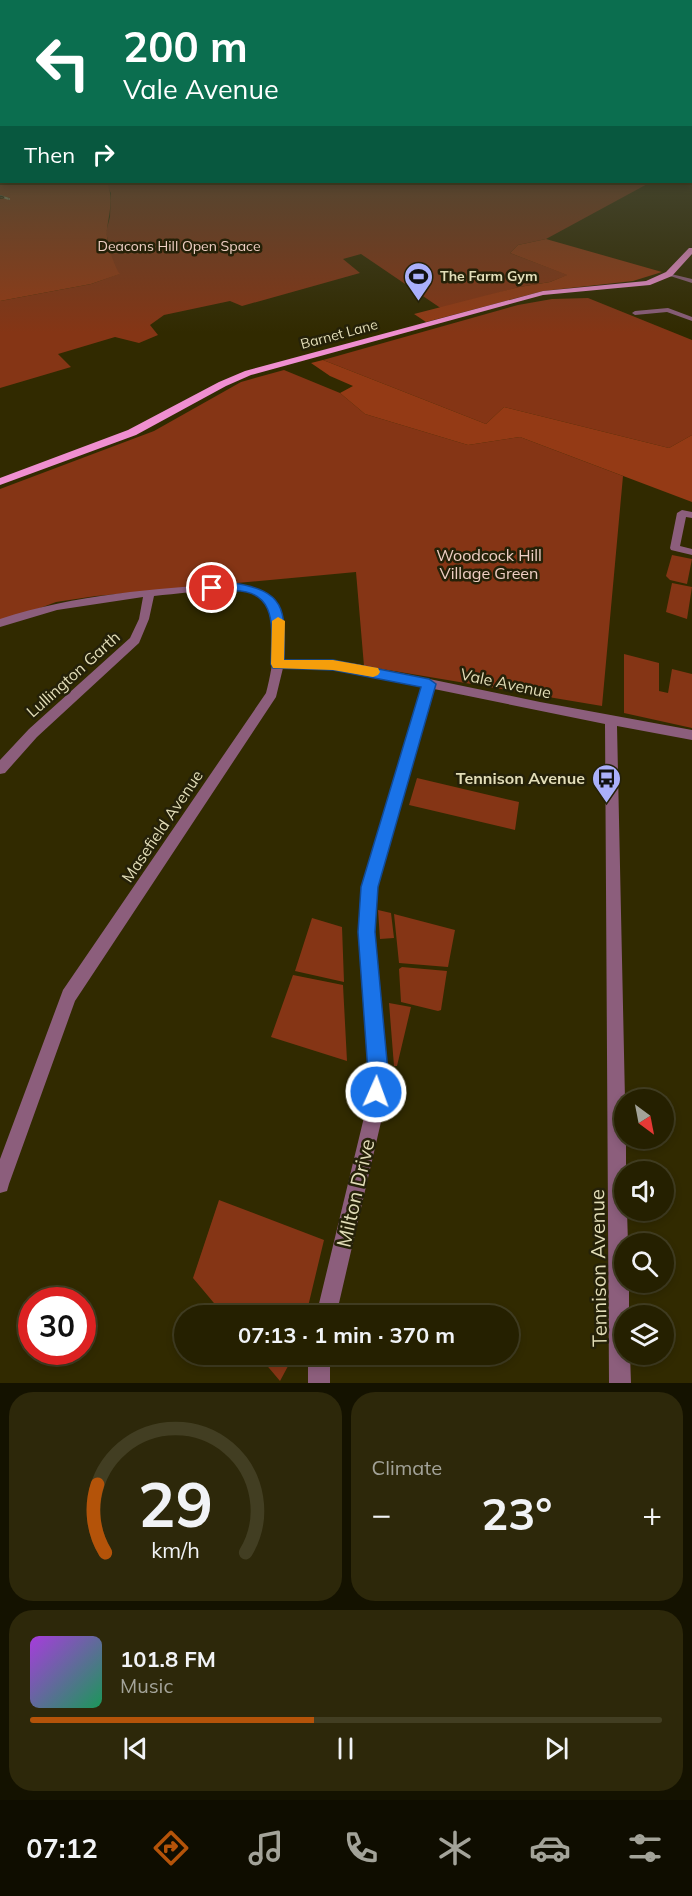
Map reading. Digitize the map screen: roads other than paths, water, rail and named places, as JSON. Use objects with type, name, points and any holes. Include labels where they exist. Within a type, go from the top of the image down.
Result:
[{"type":"main road","name":"Barnet Lane","points":[[0,482],[130,433],[177,411],[217,384],[248,373],[543,294],[634,285],[657,280],[669,274],[692,250]]},
{"type":"street","points":[[669,274],[692,281]]},
{"type":"street","points":[[635,313],[668,310],[692,320]]},
{"type":"street","points":[[692,515],[682,513],[675,548],[692,552]]},
{"type":"street","name":"Masefield Avenue","points":[[0,623],[70,602],[233,586],[252,589],[269,599],[279,619],[277,677],[272,694],[69,996],[0,1184]]},
{"type":"street","name":"Lullington Garth","points":[[0,769],[33,733],[135,640],[144,620],[148,593]]},
{"type":"street","name":"Vale Avenue","points":[[277,664],[333,665],[692,735]]},
{"type":"street","name":"Milton Drive","points":[[330,1305],[375,1108],[378,1072],[367,932],[369,887],[429,684]]},
{"type":"street","name":"Tennison Avenue","points":[[611,720],[620,1383]]},
{"type":"street","points":[[319,1365],[319,1383]]},
{"type":"place","name":"The Farm Gym","points":[[419,302]]},
{"type":"place","name":"Tennison Avenue","points":[[606,804]]},
{"type":"park label","name":"Deacons Hill Open Space","points":[[179,246]]},
{"type":"park label","name":"Woodcock Hill Village Green","points":[[489,564]]}]
